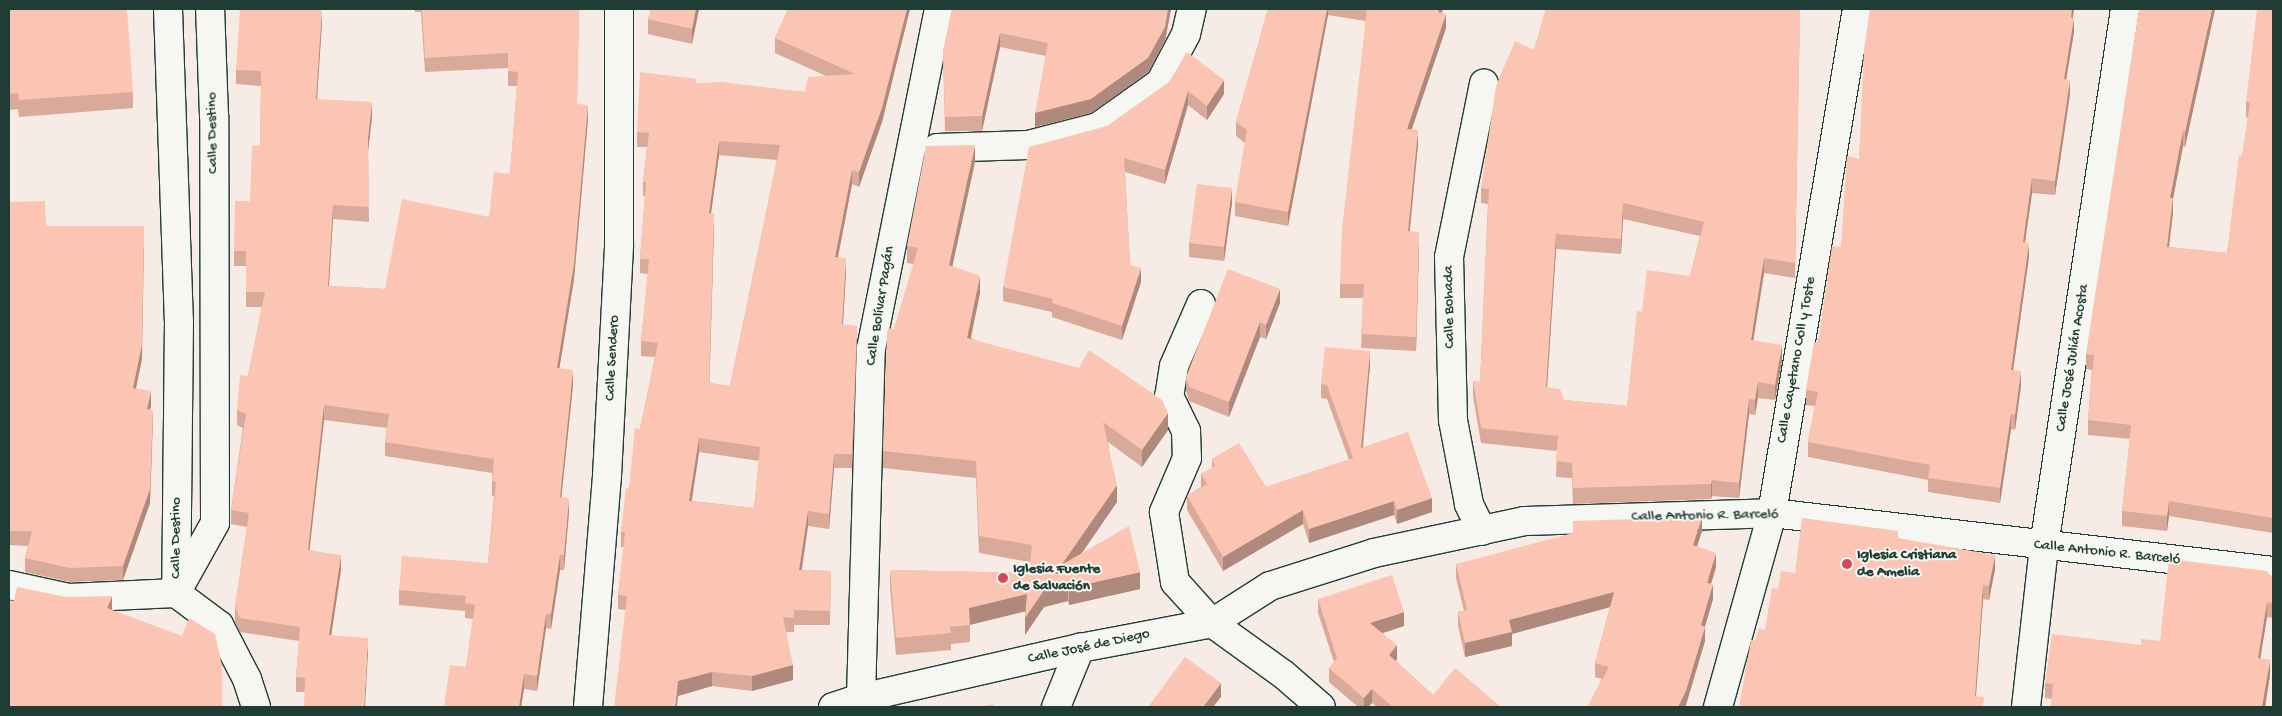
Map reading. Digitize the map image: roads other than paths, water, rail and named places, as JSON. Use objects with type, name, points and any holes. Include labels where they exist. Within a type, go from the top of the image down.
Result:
[{"type":"street","name":"Calle Destino","points":[[168,9],[178,321],[176,593]]},
{"type":"street","name":"Calle Destino","points":[[176,593],[215,523],[214,116],[210,9]]},
{"type":"street","name":"Calle Sendero","points":[[588,707],[607,476],[618,254],[619,9]]},
{"type":"street","name":"Calle Bolívar Pagán","points":[[861,698],[871,349],[939,9]]},
{"type":"street","points":[[910,148],[1028,145],[1098,127],[1160,83],[1186,34],[1192,9]]},
{"type":"street","name":"Calle Cayetano Coll y Toste","points":[[1718,707],[1772,512],[1857,9]]},
{"type":"street","name":"Calle José Julián Acosta","points":[[2026,707],[2044,546],[2126,9]]},
{"type":"street","name":"Calle Bohada","points":[[1482,531],[1469,504],[1453,420],[1449,257],[1484,83]]},
{"type":"street","points":[[1201,304],[1174,366],[1168,396],[1186,431],[1187,458],[1164,512],[1175,582],[1212,622],[1283,674],[1321,707]]},
{"type":"street","name":"Calle Antonio R. Barceló","points":[[1212,622],[1270,586],[1374,553],[1524,521],[1772,512],[2044,546],[2273,571]]},
{"type":"street","points":[[9,585],[69,598],[176,593],[219,625],[247,679],[256,707]]},
{"type":"street","name":"Calle José de Diego","points":[[833,707],[861,698],[1080,648],[1212,622]]},
{"type":"street","points":[[1056,707],[1080,648]]},
{"type":"place","name":"Iglesia Cristiana de Amelia","points":[[1847,564]]},
{"type":"place","name":"Iglesia Fuente de Salvación","points":[[1003,578]]}]
